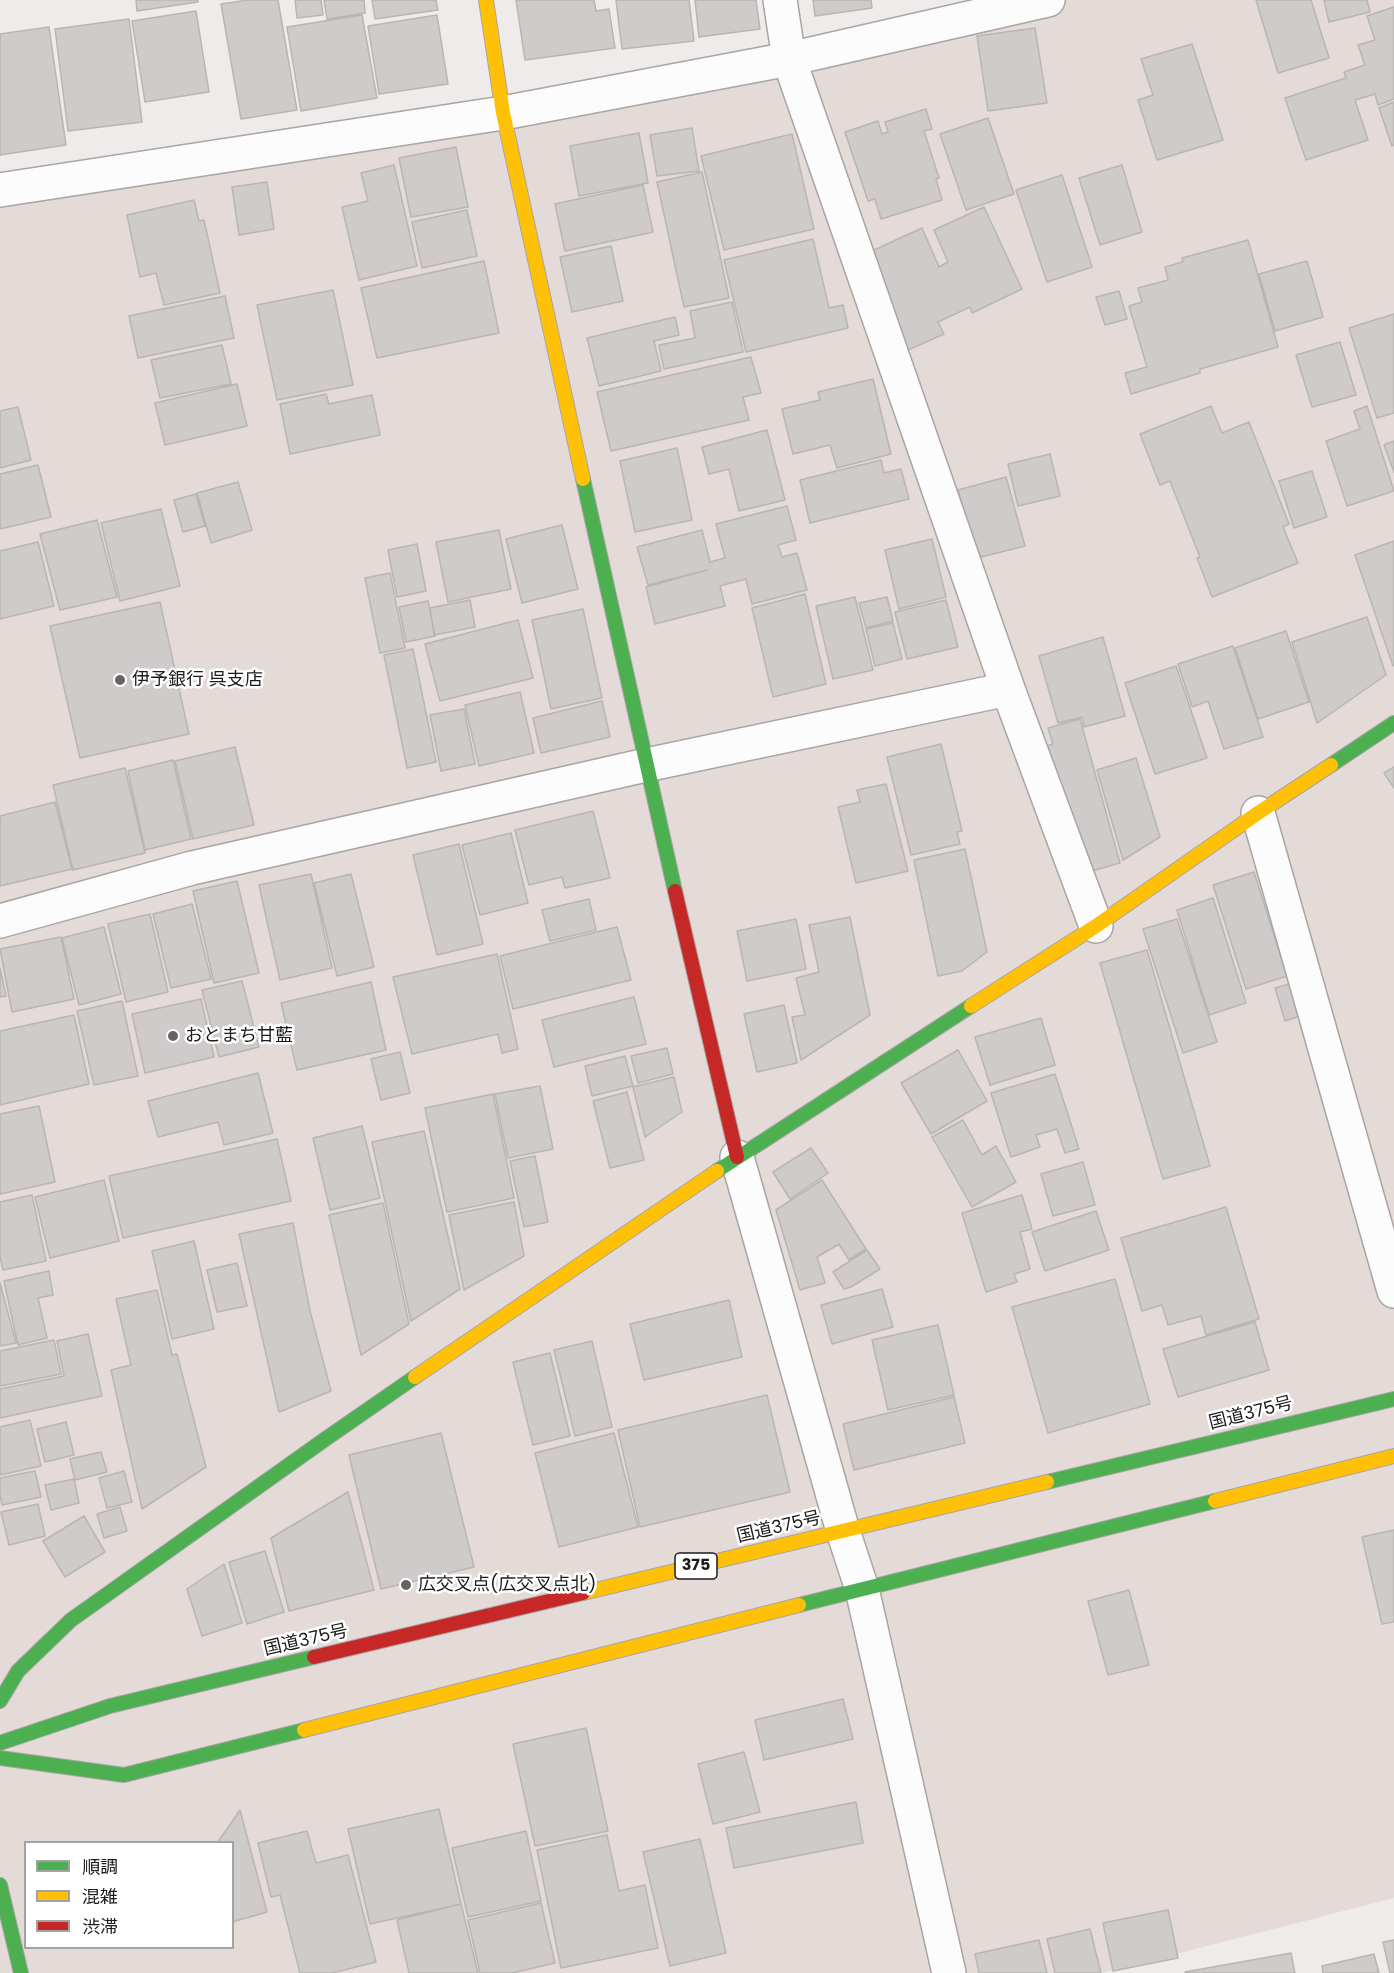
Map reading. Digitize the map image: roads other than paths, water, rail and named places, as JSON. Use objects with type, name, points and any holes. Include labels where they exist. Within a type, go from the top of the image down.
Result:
[{"type":"main road","points":[[486,0],[503,113],[646,765],[737,1157]]},
{"type":"main road","points":[[0,1701],[18,1671],[71,1620],[324,1440],[737,1157],[1096,926],[1258,813],[1394,723]]},
{"type":"main road","name":"国道375号","points":[[0,1743],[110,1706],[1394,1399]]},
{"type":"main road","points":[[0,1758],[124,1775],[1394,1456]]},
{"type":"main road","points":[[0,1885],[21,1973]]},
{"type":"street","points":[[780,0],[789,59],[1008,689],[1096,926]]},
{"type":"street","points":[[0,190],[503,113],[789,59],[1048,0]]},
{"type":"street","points":[[0,921],[192,868],[646,765],[1008,689]]},
{"type":"street","points":[[1258,813],[1394,1291]]},
{"type":"street","points":[[737,1157],[843,1531],[862,1589],[949,1973]]},
{"type":"place","name":"伊予銀行 呉支店","points":[[120,680]]},
{"type":"place","name":"おとまち甘藍","points":[[173,1036]]},
{"type":"place","name":"広交叉点(広交叉点北)","points":[[406,1585]]}]
